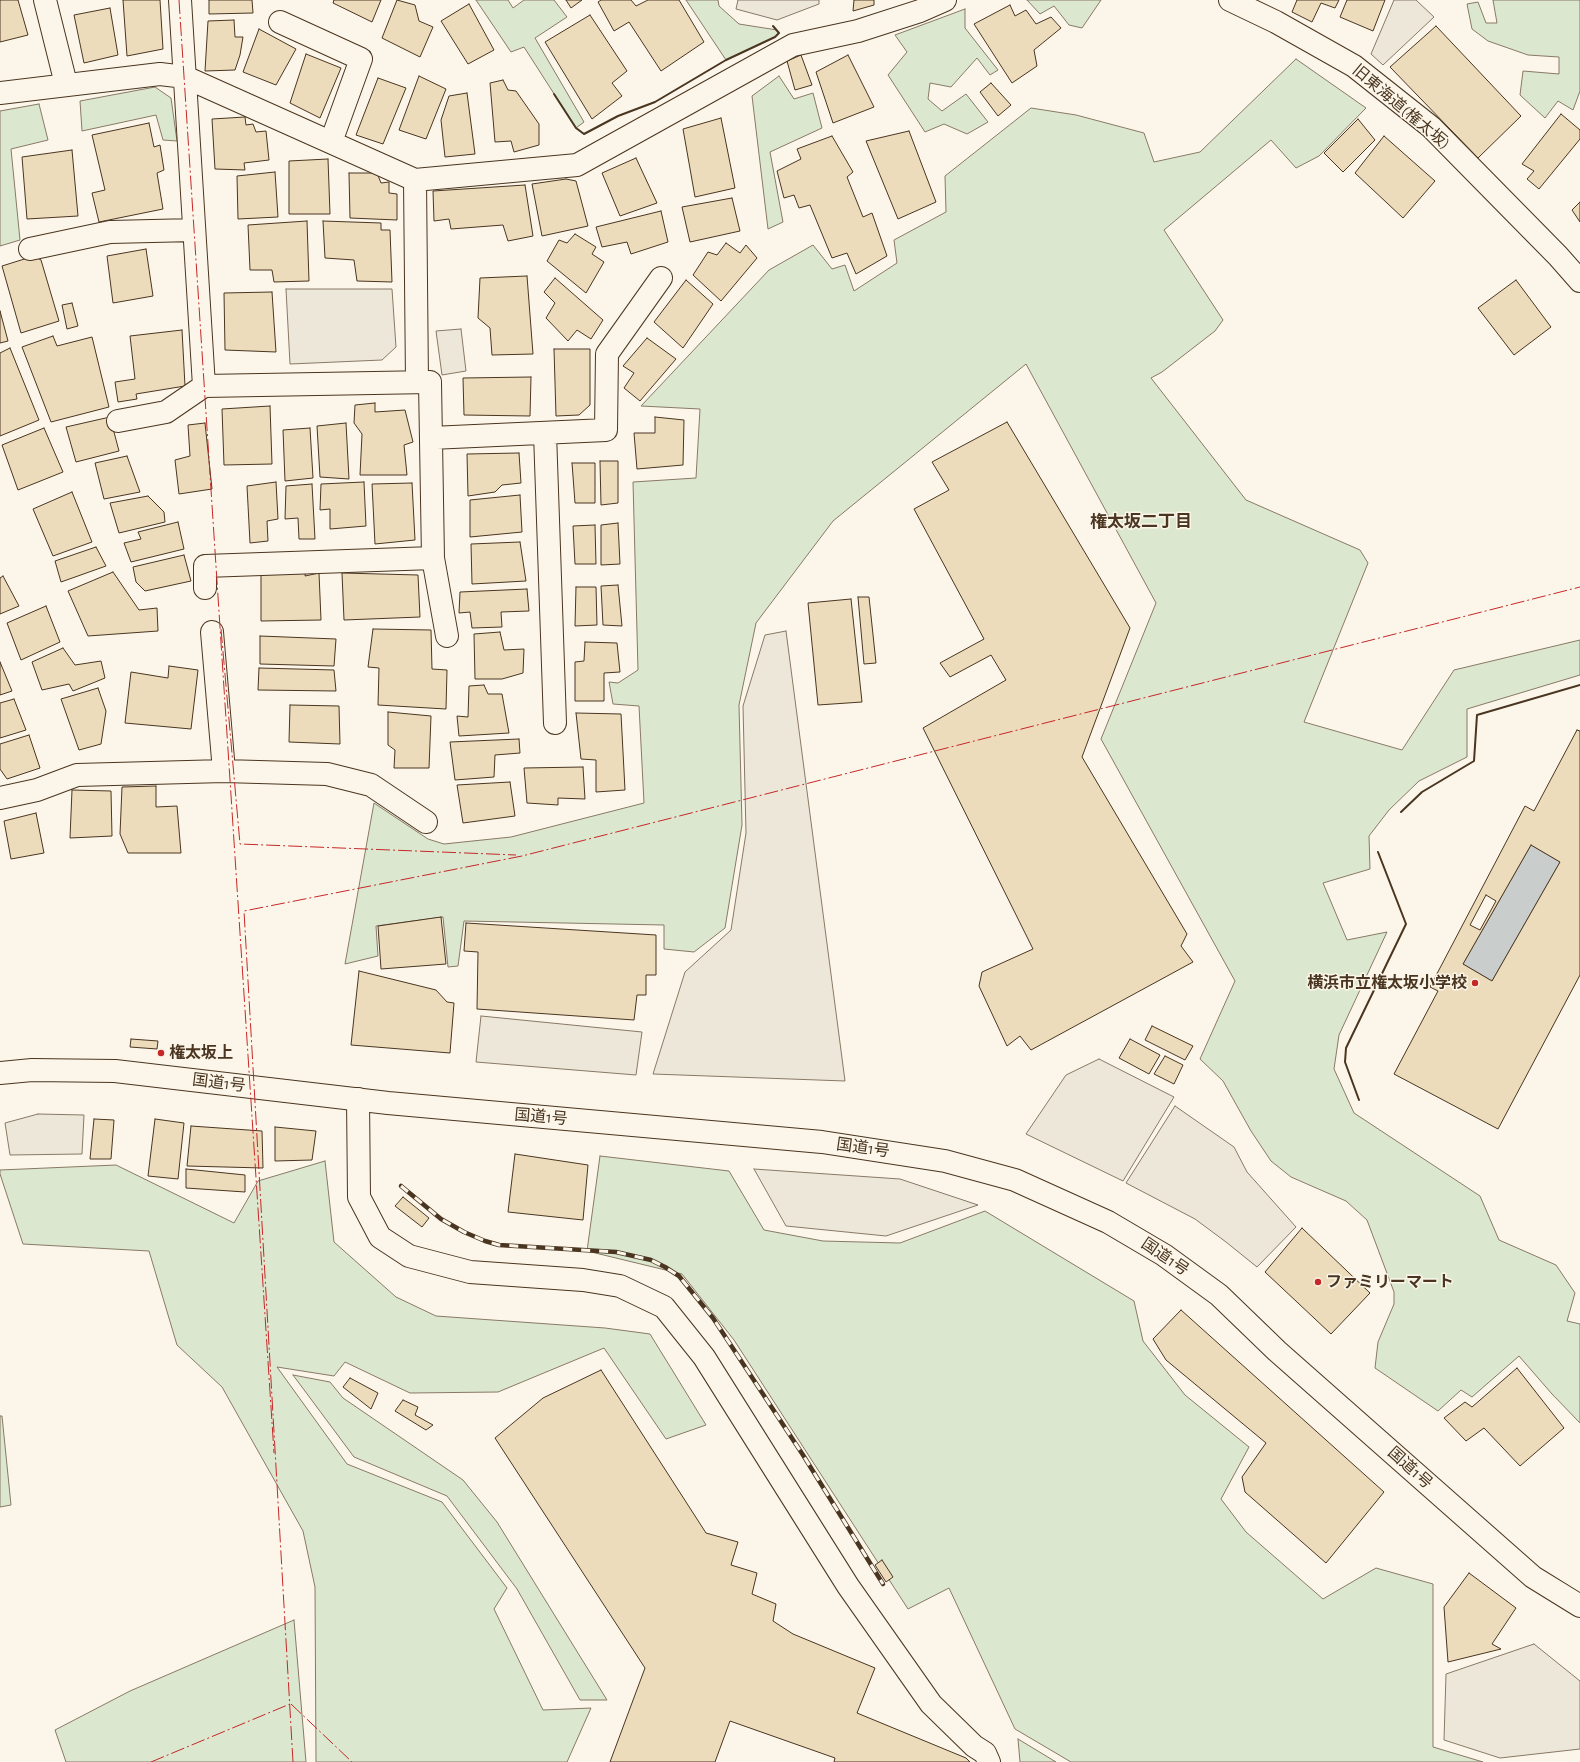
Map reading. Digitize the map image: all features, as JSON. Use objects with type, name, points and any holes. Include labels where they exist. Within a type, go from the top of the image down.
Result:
[{"type":"main road","points":[[45,0],[66,84]]},
{"type":"main road","points":[[180,0],[204,386]]},
{"type":"main road","points":[[0,93],[160,74],[185,77],[415,180],[577,165],[793,45],[858,31],[945,0]]},
{"type":"main road","name":"旧東海道(権太坂)","points":[[1230,0],[1276,22],[1354,66],[1431,127],[1558,256],[1580,281]]},
{"type":"main road","points":[[280,22],[361,59],[331,142]]},
{"type":"main road","points":[[415,180],[417,382]]},
{"type":"main road","points":[[30,249],[110,232],[194,230]]},
{"type":"main road","points":[[430,438],[606,430],[607,354],[661,278]]},
{"type":"main road","points":[[118,421],[166,412],[204,386],[430,382],[433,558],[447,636]]},
{"type":"main road","points":[[545,433],[555,723]]},
{"type":"main road","points":[[205,588],[206,566],[433,558]]},
{"type":"main road","points":[[212,632],[224,771]]},
{"type":"main road","points":[[0,798],[37,790],[77,775],[224,771],[327,774],[372,785],[426,822]]},
{"type":"main road","name":"国道1号","points":[[0,1073],[32,1070],[116,1072],[358,1099],[822,1142],[945,1160],[1015,1180],[1108,1222],[1164,1255],[1219,1295],[1277,1351],[1532,1577],[1580,1606]]},
{"type":"main road","points":[[358,1099],[359,1197],[380,1237],[409,1256],[470,1272],[583,1280],[620,1286],[664,1307],[704,1358],[848,1586],[927,1698],[974,1746],[985,1753],[989,1762]]},
{"type":"green space","points":[[476,0],[508,0],[513,8],[524,0],[554,0],[567,17],[535,38],[584,122],[576,128],[524,47],[511,52]]},
{"type":"green space","points":[[686,0],[718,0],[719,6],[739,24],[777,30],[779,33],[775,37],[726,60]]},
{"type":"green space","points":[[1027,0],[1101,0],[1082,28],[1069,25],[1054,6],[1040,14]]},
{"type":"green space","points":[[1493,0],[1580,0],[1580,91],[1573,110],[1558,101],[1545,118],[1520,95],[1523,71],[1559,74],[1559,57],[1528,55],[1488,41],[1472,29],[1467,4],[1478,2],[1486,23],[1497,23]]},
{"type":"green space","points":[[965,9],[965,28],[998,70],[990,75],[977,58],[951,87],[930,83],[928,99],[942,111],[966,94],[988,122],[967,134],[944,124],[925,132],[888,75],[907,52],[895,35]]},
{"type":"green space","points":[[1296,59],[1366,108],[1319,156],[1296,168],[1271,140],[1164,230],[1223,320],[1215,331],[1162,372],[1151,378],[1246,500],[1360,550],[1368,563],[1304,722],[1402,750],[1454,670],[1580,640],[1580,675],[1467,709],[1467,757],[1419,781],[1389,810],[1369,836],[1370,869],[1323,883],[1347,940],[1387,932],[1339,1035],[1334,1069],[1354,1113],[1480,1196],[1499,1240],[1556,1265],[1575,1293],[1567,1321],[1580,1324],[1580,1423],[1519,1356],[1472,1397],[1461,1390],[1438,1411],[1375,1368],[1378,1342],[1394,1304],[1394,1292],[1367,1220],[1346,1201],[1291,1177],[1271,1161],[1251,1131],[1223,1081],[1200,1059],[1235,981],[1101,739],[1156,603],[1026,364],[833,521],[756,623],[739,705],[742,825],[725,928],[694,952],[664,949],[664,925],[464,921],[458,966],[448,967],[443,917],[376,926],[378,956],[345,964],[374,803],[428,839],[444,844],[511,837],[644,803],[639,706],[613,704],[609,682],[618,683],[638,670],[633,482],[696,478],[700,409],[641,406],[769,270],[813,245],[832,269],[845,265],[854,291],[897,263],[894,240],[946,212],[945,176],[1031,108],[1076,115],[1144,133],[1154,162],[1200,152]]},
{"type":"green space","points":[[779,76],[794,99],[813,93],[822,128],[770,152],[783,222],[768,229],[752,96]]},
{"type":"green space","points":[[155,87],[171,98],[177,141],[163,140],[156,115],[82,131],[80,101]]},
{"type":"green space","points":[[39,104],[48,140],[11,149],[20,240],[0,246],[0,111]]},
{"type":"green space","points":[[600,1156],[729,1171],[764,1230],[823,1241],[900,1243],[985,1211],[1134,1301],[1143,1341],[1185,1395],[1249,1447],[1221,1499],[1246,1532],[1323,1599],[1376,1568],[1433,1584],[1433,1747],[1483,1762],[1071,1762],[1015,1729],[949,1588],[908,1609],[734,1340],[682,1274],[587,1251]]},
{"type":"green space","points":[[325,1161],[334,1242],[396,1297],[436,1316],[605,1328],[650,1334],[706,1425],[666,1439],[604,1348],[498,1392],[410,1393],[345,1362],[334,1376],[277,1367],[347,1464],[442,1502],[507,1588],[494,1609],[543,1710],[591,1708],[567,1762],[316,1762],[315,1587],[303,1531],[222,1387],[177,1345],[149,1251],[23,1244],[0,1174],[0,1170],[116,1165],[234,1223],[258,1181]]},
{"type":"green space","points":[[293,1375],[330,1382],[343,1398],[463,1480],[497,1522],[607,1700],[580,1700],[517,1589],[447,1496],[354,1457]]},
{"type":"green space","points":[[0,1416],[2,1416],[11,1505],[0,1507]]},
{"type":"green space","points":[[294,1620],[306,1762],[66,1762],[55,1730],[130,1691]]},
{"type":"green space","points":[[1018,1739],[1056,1762],[1020,1762]]},
{"type":"shaded area","points":[[738,0],[819,0],[819,4],[777,20],[736,9]]},
{"type":"shaded area","points":[[1394,0],[1416,0],[1434,17],[1383,65],[1371,54]]},
{"type":"shaded area","points":[[286,289],[392,289],[396,347],[382,360],[290,364]]},
{"type":"shaded area","points":[[461,329],[466,371],[442,375],[436,331]]},
{"type":"shaded area","points":[[786,631],[845,1081],[653,1074],[685,972],[731,930],[746,833],[743,706],[765,635]]},
{"type":"shaded area","points":[[1531,845],[1560,862],[1492,981],[1463,964]]},
{"type":"shaded area","points":[[481,1016],[642,1032],[636,1075],[476,1062]]},
{"type":"shaded area","points":[[1099,1059],[1174,1097],[1123,1181],[1026,1134],[1066,1075]]},
{"type":"shaded area","points":[[1175,1106],[1234,1147],[1247,1172],[1296,1227],[1257,1267],[1195,1219],[1126,1183]]},
{"type":"shaded area","points":[[38,1114],[84,1115],[82,1154],[10,1155],[5,1123]]},
{"type":"shaded area","points":[[754,1169],[900,1179],[978,1205],[886,1236],[786,1226]]},
{"type":"shaded area","points":[[1534,1644],[1580,1681],[1580,1749],[1500,1758],[1444,1740],[1446,1674]]},
{"type":"building","points":[[0,0],[18,0],[28,35],[0,42]]},
{"type":"building","points":[[123,0],[160,0],[163,49],[127,56]]},
{"type":"building","points":[[209,0],[252,0],[253,13],[209,14]]},
{"type":"building","points":[[334,0],[381,0],[372,22],[333,3]]},
{"type":"building","points":[[397,0],[415,5],[419,21],[433,27],[420,57],[382,38]]},
{"type":"building","points":[[566,0],[582,0],[571,8]]},
{"type":"building","points":[[601,0],[631,0],[636,6],[648,0],[679,0],[704,42],[661,71],[629,22],[614,31],[598,2]]},
{"type":"building","points":[[854,0],[874,0],[874,5],[853,11]]},
{"type":"building","points":[[1297,0],[1339,0],[1335,8],[1321,3],[1312,22],[1292,12]]},
{"type":"building","points":[[1347,0],[1385,0],[1373,31],[1340,17]]},
{"type":"building","points":[[469,4],[494,50],[468,64],[441,21]]},
{"type":"building","points":[[1010,5],[1015,16],[1026,10],[1036,24],[1051,17],[1061,28],[1034,50],[1037,66],[1012,83],[974,24]]},
{"type":"building","points":[[110,8],[118,55],[84,63],[74,15]]},
{"type":"building","points":[[590,15],[627,71],[612,83],[622,96],[592,119],[545,42]]},
{"type":"building","points":[[234,20],[235,37],[243,37],[240,55],[235,70],[205,71],[208,21]]},
{"type":"building","points":[[1436,26],[1521,116],[1478,158],[1390,67]]},
{"type":"building","points":[[259,29],[296,49],[276,85],[243,72]]},
{"type":"building","points":[[306,54],[341,68],[320,118],[290,103]]},
{"type":"building","points":[[801,55],[812,85],[795,90],[787,61]]},
{"type":"building","points":[[848,55],[874,107],[833,123],[816,72]]},
{"type":"building","points":[[419,76],[446,89],[426,139],[399,130]]},
{"type":"building","points":[[378,78],[406,88],[383,144],[356,135]]},
{"type":"building","points":[[503,80],[508,90],[516,91],[539,124],[539,145],[514,152],[511,141],[495,142],[490,83]]},
{"type":"building","points":[[991,83],[1011,105],[998,116],[980,92]]},
{"type":"building","points":[[467,93],[475,154],[445,157],[441,120],[449,96]]},
{"type":"building","points":[[1561,114],[1580,130],[1580,139],[1539,189],[1527,179],[1534,171],[1522,164]]},
{"type":"building","points":[[245,117],[246,125],[253,124],[256,132],[266,131],[269,160],[244,163],[245,170],[215,169],[212,119]]},
{"type":"building","points":[[721,118],[735,188],[695,197],[683,129]]},
{"type":"building","points":[[1358,119],[1375,140],[1343,172],[1324,153]]},
{"type":"building","points":[[149,123],[154,147],[160,145],[164,170],[157,173],[163,209],[99,222],[92,193],[105,190],[92,135]]},
{"type":"building","points":[[909,131],[936,202],[898,219],[866,141]]},
{"type":"building","points":[[832,136],[853,172],[847,177],[863,217],[872,213],[887,256],[856,274],[847,253],[832,258],[810,205],[799,208],[794,195],[784,198],[777,171],[801,159],[797,149]]},
{"type":"building","points":[[1384,136],[1435,181],[1403,218],[1355,173]]},
{"type":"building","points":[[72,150],[78,216],[27,219],[22,157]]},
{"type":"building","points":[[636,158],[657,203],[620,216],[602,173]]},
{"type":"building","points":[[328,159],[330,214],[289,214],[289,161]]},
{"type":"building","points":[[275,172],[278,217],[238,219],[237,176]]},
{"type":"building","points":[[349,173],[377,173],[381,183],[389,182],[389,193],[397,194],[397,220],[350,218]]},
{"type":"building","points":[[566,179],[576,181],[588,226],[542,236],[532,184]]},
{"type":"building","points":[[525,185],[533,236],[508,241],[503,225],[451,229],[449,219],[434,221],[433,191]]},
{"type":"building","points":[[732,198],[740,231],[690,242],[682,207]]},
{"type":"building","points":[[1580,202],[1580,222],[1572,210]]},
{"type":"building","points":[[661,211],[668,242],[631,254],[627,242],[602,247],[596,227]]},
{"type":"building","points":[[307,221],[309,281],[274,282],[272,270],[250,270],[248,225]]},
{"type":"building","points":[[323,221],[381,223],[381,230],[390,230],[392,282],[357,281],[354,260],[325,258]]},
{"type":"building","points":[[575,234],[596,247],[592,254],[604,262],[586,293],[547,261],[559,240],[567,243]]},
{"type":"building","points":[[726,243],[740,253],[746,245],[757,258],[721,301],[693,275],[708,252],[717,255]]},
{"type":"building","points":[[146,249],[153,296],[113,303],[107,256]]},
{"type":"building","points":[[34,256],[41,260],[59,321],[21,333],[2,266]]},
{"type":"building","points":[[527,276],[533,354],[492,355],[490,328],[478,318],[480,278]]},
{"type":"building","points":[[555,278],[603,320],[591,339],[577,330],[568,341],[546,318],[555,303],[544,292]]},
{"type":"building","points":[[686,280],[713,304],[683,348],[654,322]]},
{"type":"building","points":[[1516,280],[1551,327],[1514,355],[1478,308]]},
{"type":"building","points":[[272,292],[276,352],[225,350],[224,293]]},
{"type":"building","points":[[72,303],[78,326],[67,329],[62,305]]},
{"type":"building","points":[[0,311],[8,341],[0,343]]},
{"type":"building","points":[[182,330],[185,386],[136,394],[137,399],[118,402],[115,382],[135,379],[130,336]]},
{"type":"building","points":[[53,336],[57,346],[92,337],[109,407],[51,422],[22,347]]},
{"type":"building","points":[[647,338],[676,359],[640,401],[624,388],[634,373],[623,366]]},
{"type":"building","points":[[10,348],[39,420],[0,436],[0,353]]},
{"type":"building","points":[[554,349],[590,349],[590,405],[579,415],[556,416]]},
{"type":"building","points":[[531,377],[530,416],[464,415],[463,378]]},
{"type":"building","points":[[375,403],[375,412],[405,410],[413,442],[404,445],[407,475],[360,475],[362,434],[354,423],[355,405]]},
{"type":"building","points":[[270,406],[272,464],[224,465],[222,409]]},
{"type":"building","points":[[110,417],[119,451],[76,462],[66,427]]},
{"type":"building","points":[[655,417],[684,420],[683,465],[637,469],[634,433],[655,433]]},
{"type":"building","points":[[1007,422],[1130,628],[1082,757],[1187,934],[1181,946],[1193,962],[1031,1050],[1020,1036],[1007,1046],[979,986],[982,972],[1033,949],[923,728],[1006,680],[991,655],[950,677],[940,663],[984,639],[914,509],[949,490],[932,462]]},
{"type":"building","points":[[205,423],[212,489],[179,494],[175,460],[190,456],[188,425]]},
{"type":"building","points":[[346,423],[349,479],[320,477],[317,426]]},
{"type":"building","points":[[44,428],[63,472],[18,490],[2,445]]},
{"type":"building","points":[[310,428],[313,478],[285,481],[283,430]]},
{"type":"building","points":[[519,453],[521,483],[502,485],[495,492],[468,496],[467,454]]},
{"type":"building","points":[[127,456],[140,492],[104,499],[95,463]]},
{"type":"building","points":[[600,461],[618,461],[618,503],[601,505]]},
{"type":"building","points":[[572,463],[595,463],[595,503],[575,503]]},
{"type":"building","points":[[276,482],[278,519],[267,521],[268,541],[250,543],[247,486]]},
{"type":"building","points":[[364,482],[366,526],[330,529],[330,509],[320,510],[321,484]]},
{"type":"building","points":[[412,483],[415,540],[375,544],[372,484]]},
{"type":"building","points":[[312,484],[315,539],[299,539],[298,518],[285,519],[286,486]]},
{"type":"building","points":[[72,492],[92,542],[53,556],[33,509]]},
{"type":"building","points":[[520,495],[522,532],[470,537],[470,500]]},
{"type":"building","points":[[148,496],[164,512],[165,522],[119,533],[110,503]]},
{"type":"building","points":[[178,522],[184,549],[131,562],[124,543],[141,539],[138,532]]},
{"type":"building","points":[[618,523],[620,564],[601,565],[601,525]]},
{"type":"building","points":[[595,525],[596,564],[575,564],[573,526]]},
{"type":"building","points":[[520,542],[526,581],[472,584],[471,544]]},
{"type":"building","points":[[96,547],[106,566],[61,582],[55,561]]},
{"type":"building","points":[[184,555],[191,581],[145,591],[136,582],[133,567]]},
{"type":"building","points":[[306,568],[305,576],[319,573],[321,620],[261,621],[261,570]]},
{"type":"building","points":[[113,572],[139,610],[157,608],[158,631],[88,636],[68,591]]},
{"type":"building","points":[[342,573],[418,575],[420,617],[344,620]]},
{"type":"building","points":[[3,576],[19,606],[0,614],[0,578]]},
{"type":"building","points":[[618,585],[622,626],[603,625],[601,586]]},
{"type":"building","points":[[576,587],[596,587],[597,625],[575,626]]},
{"type":"building","points":[[527,589],[529,611],[501,612],[502,627],[472,628],[470,612],[459,613],[460,592]]},
{"type":"building","points":[[858,597],[869,597],[876,663],[864,664]]},
{"type":"building","points":[[851,599],[862,702],[818,705],[808,603]]},
{"type":"building","points":[[46,606],[60,642],[21,660],[7,623]]},
{"type":"building","points":[[373,629],[431,630],[432,669],[447,670],[446,709],[378,705],[379,668],[368,667]]},
{"type":"building","points":[[500,632],[504,650],[524,649],[523,673],[502,679],[475,679],[474,634]]},
{"type":"building","points":[[260,636],[336,639],[334,666],[260,664]]},
{"type":"building","points":[[585,642],[617,643],[620,672],[604,673],[604,701],[575,701],[575,662],[584,661]]},
{"type":"building","points":[[63,648],[75,665],[101,661],[105,678],[73,691],[69,684],[42,690],[32,662]]},
{"type":"building","points":[[0,662],[12,691],[0,695]]},
{"type":"building","points":[[169,666],[198,670],[191,729],[125,723],[131,672],[168,678]]},
{"type":"building","points":[[259,668],[334,670],[336,691],[258,690]]},
{"type":"building","points":[[484,685],[488,694],[502,694],[509,733],[459,736],[457,716],[468,717],[469,686]]},
{"type":"building","points":[[98,688],[106,711],[101,744],[79,750],[61,699]]},
{"type":"building","points":[[14,699],[26,730],[0,738],[0,703]]},
{"type":"building","points":[[290,705],[339,706],[340,744],[289,742]]},
{"type":"building","points":[[388,712],[431,716],[429,768],[394,768],[395,750],[388,745]]},
{"type":"building","points":[[576,713],[621,714],[625,790],[596,792],[596,760],[581,759]]},
{"type":"building","points":[[1577,730],[1580,731],[1580,975],[1498,1129],[1394,1074],[1438,991],[1430,987],[1525,806],[1534,811]],"holes":[[[1531,845],[1560,862],[1492,981],[1463,964]]]},
{"type":"building","points":[[29,735],[40,768],[7,779],[0,769],[0,744]]},
{"type":"building","points":[[519,739],[520,753],[495,755],[494,777],[455,780],[450,742]]},
{"type":"building","points":[[583,767],[585,799],[558,798],[558,805],[527,803],[524,768]]},
{"type":"building","points":[[510,782],[515,816],[463,823],[457,785]]},
{"type":"building","points":[[156,786],[156,807],[177,806],[181,853],[128,853],[120,834],[122,787]]},
{"type":"building","points":[[72,790],[111,791],[112,836],[70,838]]},
{"type":"building","points":[[36,813],[44,853],[11,859],[4,821]]},
{"type":"building","points":[[1486,895],[1496,901],[1480,930],[1470,925]]},
{"type":"building","points":[[441,917],[446,964],[381,969],[378,926]]},
{"type":"building","points":[[466,923],[656,935],[656,975],[646,975],[646,995],[637,995],[634,1020],[477,1009],[478,952],[464,951]]},
{"type":"building","points":[[359,971],[436,990],[447,1002],[454,1003],[450,1053],[351,1045]]},
{"type":"building","points":[[1152,1026],[1193,1046],[1185,1060],[1145,1040]]},
{"type":"building","points":[[131,1039],[158,1041],[157,1049],[130,1047]]},
{"type":"building","points":[[1130,1039],[1160,1055],[1149,1074],[1119,1058]]},
{"type":"building","points":[[1165,1056],[1183,1065],[1174,1084],[1154,1074]]},
{"type":"building","points":[[94,1119],[114,1120],[111,1159],[90,1159]]},
{"type":"building","points":[[155,1119],[184,1123],[178,1179],[148,1176]]},
{"type":"building","points":[[191,1126],[262,1131],[263,1168],[187,1166]]},
{"type":"building","points":[[275,1127],[316,1131],[312,1160],[275,1161]]},
{"type":"building","points":[[515,1154],[588,1165],[583,1220],[508,1212]]},
{"type":"building","points":[[186,1169],[245,1175],[245,1192],[186,1188]]},
{"type":"building","points":[[403,1197],[429,1218],[422,1227],[395,1206]]},
{"type":"building","name":"ファミリーマート","points":[[1302,1228],[1370,1293],[1331,1334],[1265,1272]]},
{"type":"building","points":[[1181,1310],[1384,1492],[1326,1563],[1245,1492],[1242,1477],[1266,1443],[1166,1360],[1153,1339]]},
{"type":"building","points":[[1517,1368],[1564,1428],[1520,1466],[1484,1428],[1466,1441],[1444,1418],[1465,1402],[1472,1407]]},
{"type":"building","points":[[601,1370],[706,1533],[738,1542],[731,1565],[757,1573],[752,1594],[776,1604],[773,1621],[793,1634],[875,1668],[857,1713],[966,1758],[970,1762],[834,1762],[835,1758],[730,1721],[715,1762],[610,1762],[645,1668],[495,1438],[543,1398]]},
{"type":"building","points":[[350,1378],[378,1393],[371,1409],[343,1387]]},
{"type":"building","points":[[403,1400],[418,1407],[415,1415],[433,1425],[426,1430],[395,1411]]},
{"type":"building","points":[[882,1560],[893,1577],[886,1582],[875,1565]]},
{"type":"building","points":[[1469,1573],[1516,1608],[1492,1644],[1501,1649],[1448,1662],[1444,1607]]},
{"type":"railway","points":[[401,1186],[441,1219],[464,1232],[485,1241],[499,1245],[616,1252],[651,1260],[679,1276],[713,1318],[803,1455],[883,1584]]},
{"type":"wall","points":[[554,94],[576,128],[584,134],[618,116],[655,102],[726,60],[775,37],[779,33],[773,26]]},
{"type":"wall","points":[[1401,812],[1422,792],[1474,761],[1477,715],[1580,685]]},
{"type":"wall","points":[[1359,1100],[1345,1062],[1346,1048],[1406,924],[1378,852]]},
{"type":"power","points":[[179,0],[274,1453]]},
{"type":"power","points":[[293,1762],[244,911],[522,856],[1580,587]]},
{"type":"power","points":[[221,629],[240,844],[516,855]]},
{"type":"power","points":[[151,1762],[290,1704]]},
{"type":"power","points":[[291,1704],[352,1762]]},
{"type":"place","name":"横浜市立権太坂小学校","points":[[1475,983]]},
{"type":"place","name":"権太坂上","points":[[161,1053]]},
{"type":"place","name":"ファミリーマート","points":[[1318,1282]]},
{"type":"district","name":"権太坂二丁目","points":[[1141,522]]}]
